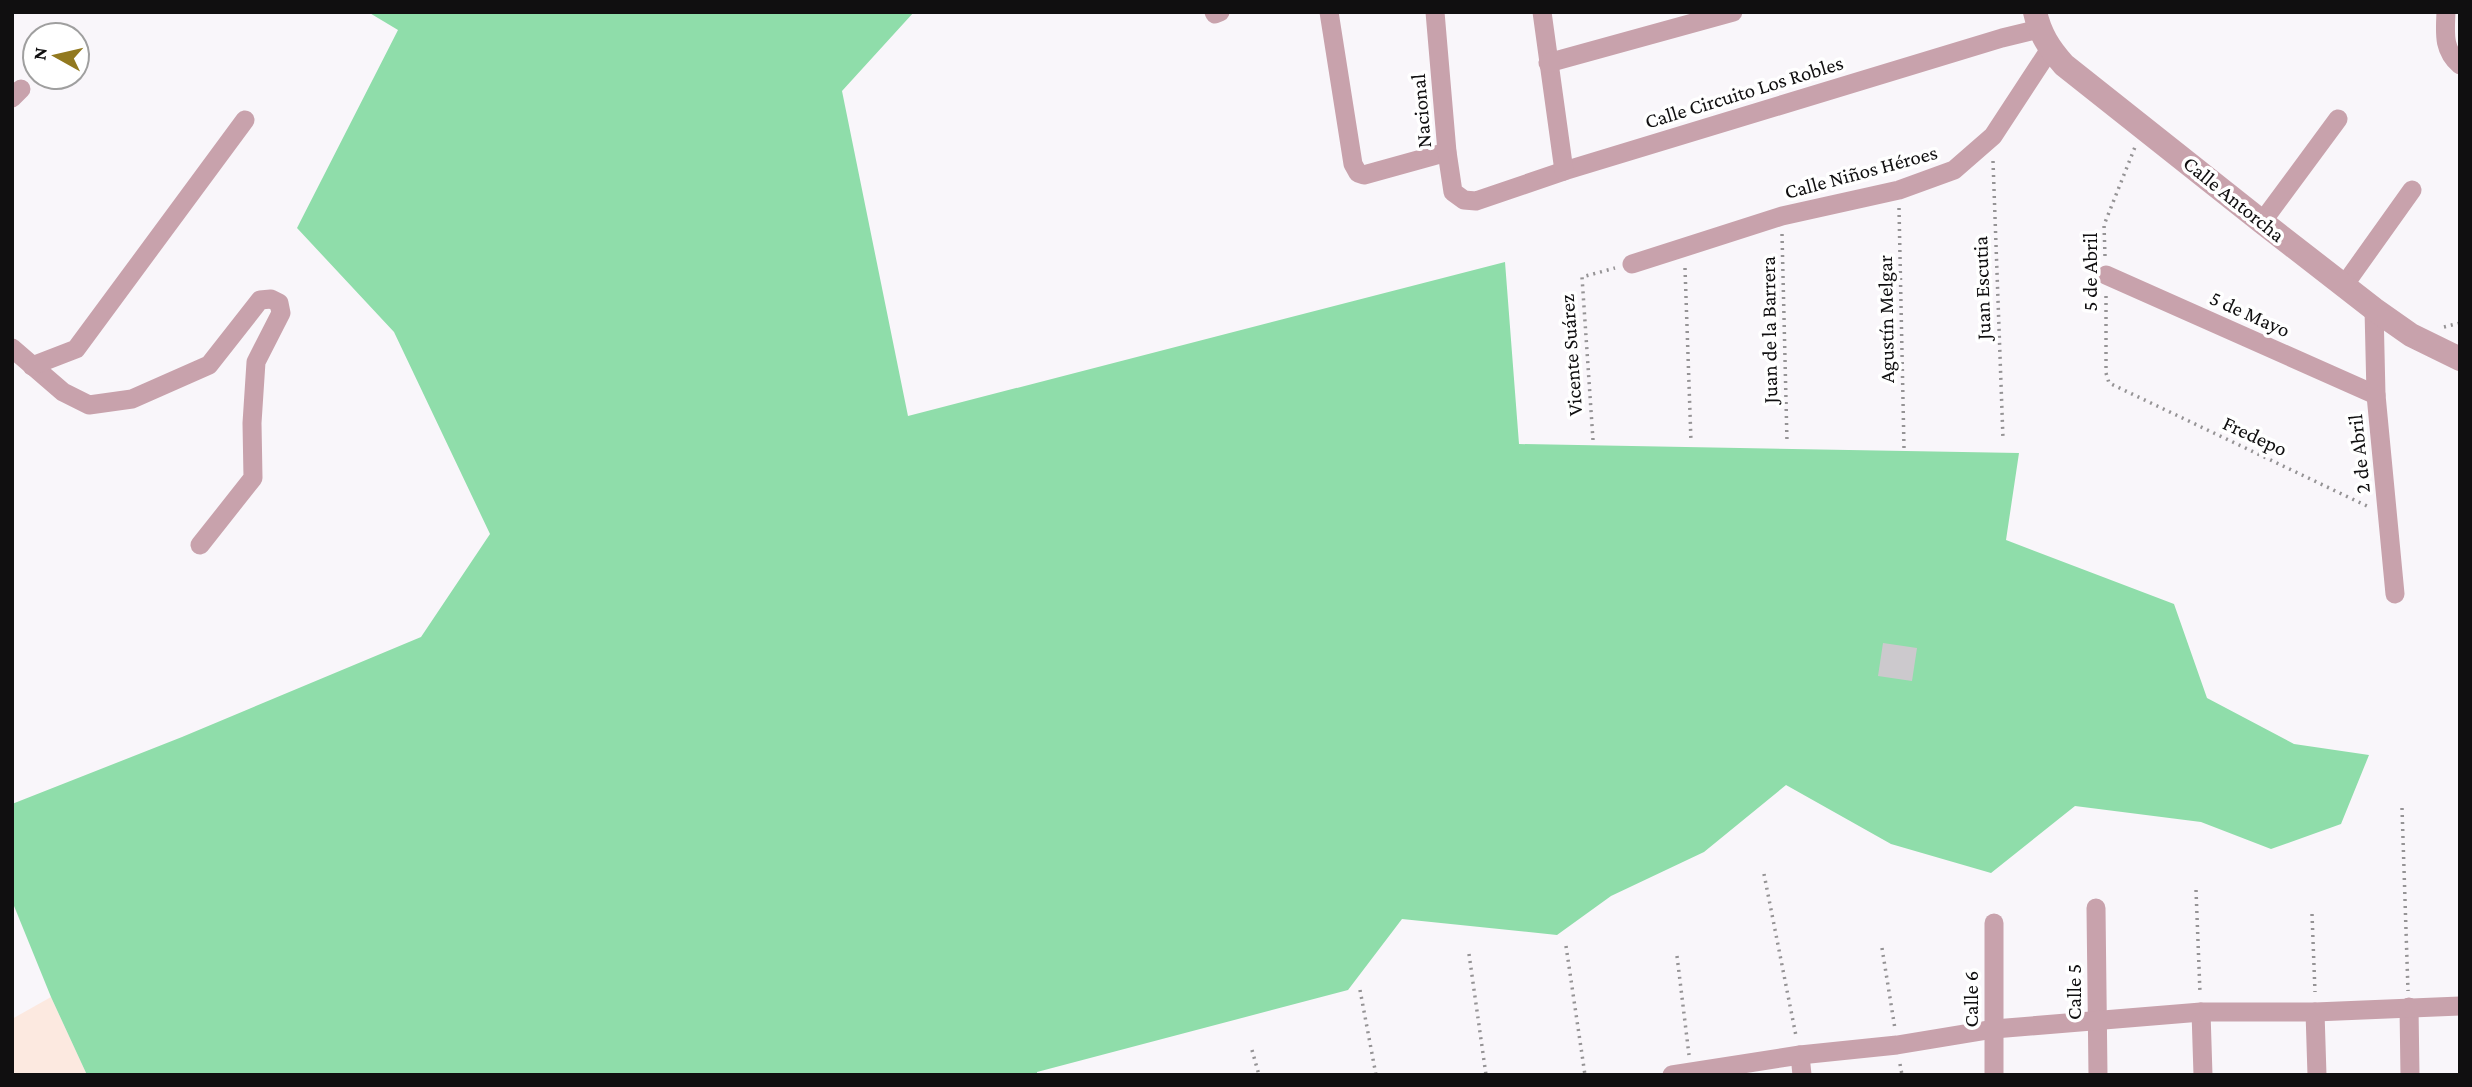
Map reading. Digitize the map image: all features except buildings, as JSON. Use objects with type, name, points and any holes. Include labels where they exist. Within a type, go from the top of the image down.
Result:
[{"type":"street","points":[[1329,12],[1353,164],[1358,173],[1364,174],[1447,152]]},
{"type":"street","name":"Nacional","points":[[1435,12],[1453,192],[1464,200]]},
{"type":"street","points":[[1542,12],[1564,170]]},
{"type":"street","points":[[1548,63],[1733,12]]},
{"type":"street","points":[[2446,12],[2445,41],[2454,60]]},
{"type":"street","name":"Calle Antorcha","points":[[2041,30],[2064,65],[2262,222],[2411,335],[2460,359]]},
{"type":"street","name":"Calle Niños Héroes","points":[[1632,264],[1782,216],[1899,190],[1954,170],[1993,136],[2041,30]]},
{"type":"street","name":"Calle Circuito Los Robles","points":[[1464,200],[1476,201],[1564,170],[2001,38],[2041,30]]},
{"type":"street","points":[[2262,222],[2338,119]]},
{"type":"street","points":[[32,366],[76,349],[245,120]]},
{"type":"street","points":[[2345,284],[2412,190]]},
{"type":"street","name":"5 de Mayo","points":[[2106,275],[2376,395]]},
{"type":"street","points":[[12,348],[63,392],[89,405],[132,399],[209,365],[260,300],[271,299],[279,303],[281,313],[257,362],[252,424],[253,478],[200,545]]},
{"type":"street","name":"2 de Abril","points":[[2374,309],[2376,395],[2395,594]]},
{"type":"street","name":"Calle 5","points":[[2096,908],[2098,1075]]},
{"type":"street","name":"Calle 6","points":[[1994,923],[1994,1075]]},
{"type":"street","points":[[1685,1073],[1801,1065],[1994,1029],[2097,1020],[2201,1012],[2315,1012],[2460,1006]]},
{"type":"street","points":[[2409,1007],[2410,1075]]},
{"type":"street","points":[[2201,1012],[2203,1075]]},
{"type":"street","points":[[2315,1012],[2317,1075]]},
{"type":"path","name":"5 de Abril","points":[[2109,383],[2106,373],[2104,225],[2143,126]]},
{"type":"path","name":"Juan Escutia","points":[[1993,136],[2003,439]]},
{"type":"path","name":"Agustín Melgar","points":[[1899,190],[1904,447]]},
{"type":"path","name":"Juan de la Barrera","points":[[1782,216],[1787,442]]},
{"type":"path","points":[[1685,248],[1691,442]]},
{"type":"path","name":"Vicente Suárez","points":[[1593,440],[1582,277],[1632,264]]},
{"type":"path","name":"Fredepo","points":[[2109,383],[2388,516]]},
{"type":"path","points":[[2402,808],[2409,1007]]},
{"type":"path","points":[[1764,874],[1801,1065]]},
{"type":"path","points":[[2196,890],[2201,1012]]},
{"type":"path","points":[[2312,914],[2315,1012]]},
{"type":"path","points":[[1566,946],[1584,1075]]},
{"type":"path","points":[[1882,948],[1902,1075]]},
{"type":"path","points":[[1469,954],[1486,1075]]},
{"type":"path","points":[[1676,956],[1685,1073]]},
{"type":"path","points":[[1360,990],[1376,1075]]},
{"type":"path","points":[[1252,1050],[1259,1075]]},
{"type":"shaded area","points":[[51,997],[87,1075],[12,1075],[12,1019]]},
{"type":"green space","points":[[368,12],[914,12],[842,91],[908,416],[1505,262],[1519,444],[2019,453],[2006,540],[2174,604],[2207,698],[2294,744],[2369,755],[2341,824],[2271,849],[2201,822],[2075,806],[1991,873],[1891,844],[1786,785],[1704,852],[1611,896],[1557,935],[1402,919],[1348,990],[1037,1072],[1037,1075],[87,1075],[51,997],[12,901],[12,804],[182,737],[421,637],[490,534],[394,332],[297,228],[398,30]]}]
